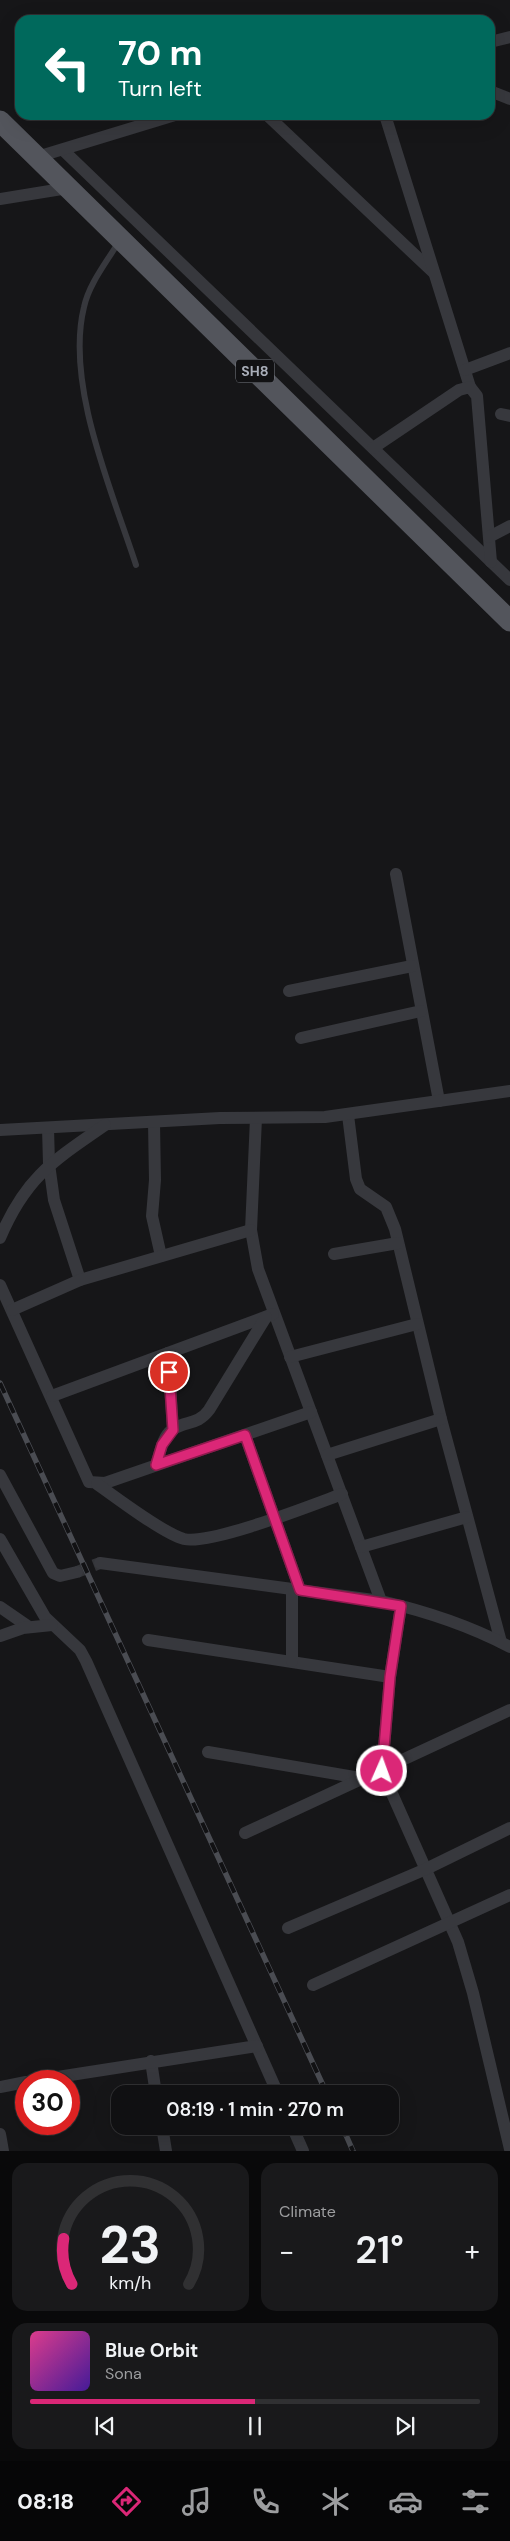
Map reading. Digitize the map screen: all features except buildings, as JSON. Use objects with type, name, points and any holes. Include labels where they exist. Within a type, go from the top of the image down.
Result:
[{"type":"main road","name":"SH8","points":[[0,121],[510,621]]},
{"type":"street","points":[[495,41],[510,37]]},
{"type":"street","points":[[495,94],[510,99]]},
{"type":"street","points":[[37,157],[64,151],[160,120]]},
{"type":"street","points":[[272,120],[436,276]]},
{"type":"street","points":[[387,120],[470,387],[477,396],[491,562]]},
{"type":"street","points":[[64,151],[510,580]]},
{"type":"street","points":[[0,199],[68,188]]},
{"type":"street","points":[[465,370],[510,352]]},
{"type":"street","points":[[373,448],[459,390],[470,387]]},
{"type":"street","points":[[489,537],[510,526]]},
{"type":"street","points":[[396,874],[439,1102]]},
{"type":"street","points":[[289,991],[412,966]]},
{"type":"street","points":[[301,1038],[421,1012]]},
{"type":"street","points":[[0,1130],[220,1118],[348,1115],[510,1091]]},
{"type":"street","points":[[348,1115],[356,1179],[360,1189],[386,1207],[398,1243],[467,1517],[505,1645]]},
{"type":"street","points":[[256,1118],[251,1230],[258,1269],[270,1316],[290,1357],[312,1412],[381,1601]]},
{"type":"street","points":[[154,1123],[155,1180],[152,1216],[161,1256]]},
{"type":"street","points":[[0,1238],[26,1190],[49,1164],[106,1125]]},
{"type":"street","points":[[48,1128],[49,1164],[54,1200],[80,1280]]},
{"type":"street","points":[[12,1310],[80,1280],[251,1230]]},
{"type":"street","points":[[334,1254],[398,1243]]},
{"type":"street","points":[[0,1285],[52,1396],[89,1482],[97,1484],[171,1533],[183,1539],[206,1538],[274,1518],[342,1494]]},
{"type":"street","points":[[52,1396],[270,1316]]},
{"type":"street","points":[[156,1465],[162,1445],[173,1430],[197,1422],[205,1415],[270,1316]]},
{"type":"street","points":[[290,1357],[417,1324]]},
{"type":"street","points":[[168,1353],[173,1430]]},
{"type":"street","points":[[97,1484],[312,1412]]},
{"type":"street","points":[[328,1455],[441,1418]]},
{"type":"street","points":[[245,1435],[296,1589],[292,1661]]},
{"type":"street","points":[[0,1475],[54,1573],[60,1576],[77,1572]]},
{"type":"street","points":[[361,1547],[467,1517]]},
{"type":"street","points":[[0,1539],[39,1608],[52,1625],[80,1650],[86,1661],[274,2085]]},
{"type":"street","points":[[100,1563],[381,1601],[482,1633],[505,1645]]},
{"type":"street","points":[[401,1606],[390,1677],[382,1771],[451,1923],[473,1993],[510,2149]]},
{"type":"street","points":[[0,1607],[29,1627]]},
{"type":"street","points":[[0,1636],[29,1627],[52,1625]]},
{"type":"street","points":[[148,1640],[390,1677]]},
{"type":"street","points":[[245,1833],[366,1779],[510,1710]]},
{"type":"street","points":[[208,1752],[366,1779]]},
{"type":"street","points":[[288,1928],[426,1869],[510,1828]]},
{"type":"street","points":[[313,1985],[510,1895]]},
{"type":"street","points":[[80,2073],[257,2046]]},
{"type":"street","points":[[151,2061],[155,2085]]},
{"type":"street","points":[[0,2087],[15,2084]]},
{"type":"street","points":[[0,2134],[3,2151]]},
{"type":"street","points":[[163,2135],[166,2151]]},
{"type":"street","points":[[294,2135],[298,2150]]},
{"type":"lane","points":[[120,240],[90,290],[84,305],[81,322],[81,365],[84,395],[95,438],[136,565]]},
{"type":"tunnel","points":[[77,1572],[100,1563]]},
{"type":"railway","points":[[0,1383],[323,2085]]},
{"type":"railway","points":[[346,2135],[353,2151]]},
{"type":"route","points":[[169,1372],[173,1430],[162,1445],[156,1465],[245,1435],[300,1590],[381,1601],[401,1606],[390,1677],[381,1760],[382,1771]]}]
